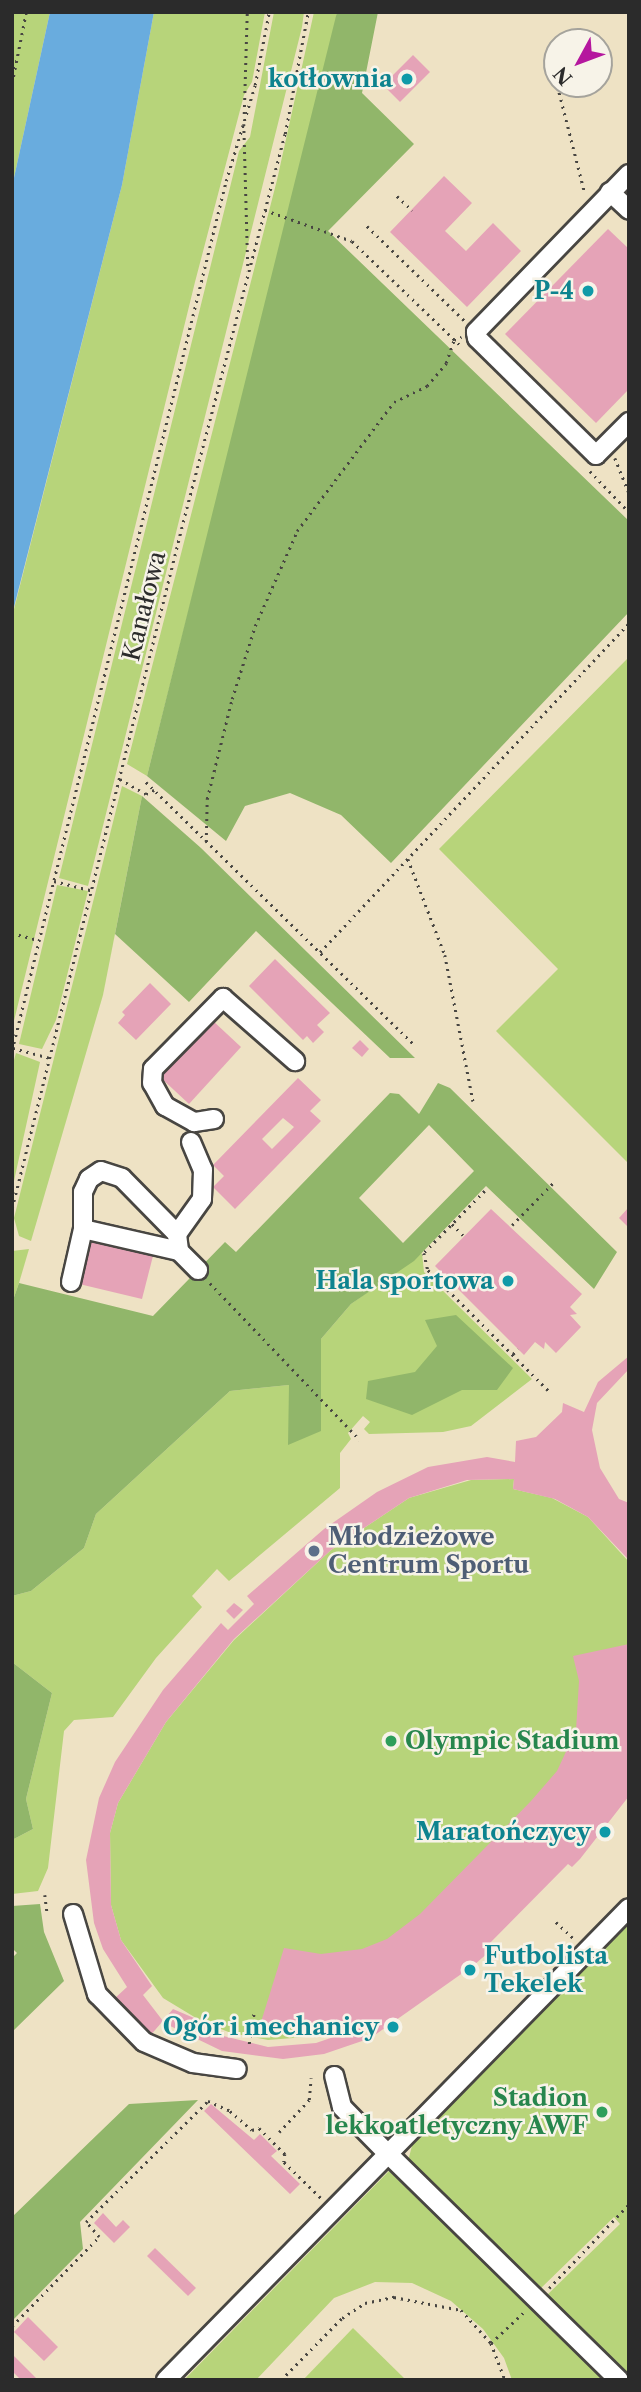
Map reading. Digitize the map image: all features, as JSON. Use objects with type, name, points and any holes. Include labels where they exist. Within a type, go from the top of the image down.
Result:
[{"type":"lane","points":[[629,174],[476,331],[477,338],[596,455],[629,422]]},
{"type":"lane","points":[[610,192],[629,210]]},
{"type":"lane","points":[[215,1119],[194,1122],[165,1106],[152,1083],[153,1069],[223,998],[295,1060]]},
{"type":"lane","points":[[178,1242],[202,1199],[203,1170],[191,1142]]},
{"type":"lane","points":[[71,1282],[83,1228],[80,1206],[89,1179],[101,1171],[111,1171],[135,1190],[198,1270]]},
{"type":"lane","points":[[83,1228],[178,1242]]},
{"type":"lane","points":[[166,2380],[629,1908]]},
{"type":"lane","points":[[73,1914],[97,1994],[144,2042],[193,2063],[237,2069]]},
{"type":"lane","points":[[334,2076],[342,2107],[619,2380]]},
{"type":"path","points":[[12,83],[26,12]]},
{"type":"path","points":[[247,12],[244,118],[248,275]]},
{"type":"path","points":[[50,1058],[13,1049],[244,118],[256,85],[269,12]]},
{"type":"path","name":"Kanałowa","points":[[12,1208],[265,209],[308,12]]},
{"type":"path","points":[[560,98],[590,213]]},
{"type":"path","points":[[397,196],[412,210]]},
{"type":"path","points":[[265,209],[352,241]]},
{"type":"path","points":[[367,226],[476,331]]},
{"type":"path","points":[[206,842],[207,799],[232,699],[255,626],[297,531],[394,402],[433,379],[446,363],[454,340]]},
{"type":"path","points":[[607,444],[629,493]]},
{"type":"path","points":[[320,952],[629,624]]},
{"type":"path","points":[[119,778],[146,794],[154,790]]},
{"type":"path","points":[[146,782],[414,1044]]},
{"type":"path","points":[[408,859],[445,955],[473,1101]]},
{"type":"path","points":[[53,881],[91,890]]},
{"type":"path","points":[[12,933],[40,940]]},
{"type":"path","points":[[512,1225],[554,1182]]},
{"type":"path","points":[[485,1191],[424,1253],[428,1270],[549,1391]]},
{"type":"path","points":[[452,1224],[464,1236]]},
{"type":"path","points":[[198,1270],[360,1440]]},
{"type":"path","points":[[449,1290],[453,1286]]},
{"type":"path","points":[[513,1354],[518,1349]]},
{"type":"path","points":[[45,1895],[47,1911]]},
{"type":"path","points":[[556,1922],[586,1951]]},
{"type":"path","points":[[249,2044],[254,2012]]},
{"type":"path","points":[[279,2132],[309,2100],[311,2078]]},
{"type":"path","points":[[12,2326],[99,2237],[86,2222],[208,2101],[230,2111],[252,2130],[259,2128],[285,2154],[284,2162],[334,2210]]},
{"type":"path","points":[[491,2343],[537,2300],[629,2204]]},
{"type":"path","points":[[281,2380],[342,2318],[365,2303],[394,2297],[461,2310],[491,2343],[505,2380]]},
{"type":"green space","points":[[12,12],[50,12],[12,187]]},
{"type":"green space","points":[[154,12],[265,12],[252,82],[244,95],[195,282],[12,1029],[12,617],[122,185]]},
{"type":"green space","points":[[274,12],[304,12],[302,27],[88,886],[59,878],[239,151],[250,137]]},
{"type":"green space","points":[[314,12],[337,12],[333,38],[147,776],[127,764],[277,180]]},
{"type":"green space","points":[[337,12],[378,12],[362,93],[414,144],[328,231],[629,521],[629,612],[391,863],[341,815],[290,793],[245,806],[226,841],[147,776]]},
{"type":"green space","points":[[629,657],[629,1164],[496,1031],[558,969],[439,849]]},
{"type":"green space","points":[[122,786],[142,796],[103,995],[31,1241],[19,1236],[14,1218]]},
{"type":"green space","points":[[142,796],[201,848],[415,1058],[390,1058],[256,931],[189,1002],[115,934]]},
{"type":"green space","points":[[57,885],[88,891],[56,1020],[42,1049],[19,1044]]},
{"type":"green space","points":[[16,1053],[40,1062],[12,1190],[12,1067]]},
{"type":"green space","points":[[438,1083],[450,1088],[617,1252],[594,1289],[486,1186],[414,1261],[351,1304],[321,1339],[321,1431],[288,1445],[289,1385],[230,1391],[96,1514],[84,1548],[31,1591],[12,1596],[12,1303],[19,1283],[153,1316],[225,1242],[236,1252],[390,1093],[399,1094],[419,1114]],"holes":[[[429,1125],[474,1171],[403,1243],[359,1198]]]},
{"type":"green space","points":[[29,1249],[19,1283],[12,1303],[12,1251]]},
{"type":"green space","points":[[422,1253],[424,1272],[532,1379],[471,1426],[443,1432],[369,1434],[364,1429],[370,1422],[363,1416],[348,1433],[351,1439],[340,1453],[340,1488],[229,1581],[217,1569],[192,1596],[202,1607],[156,1658],[113,1717],[74,1720],[64,1731],[48,1868],[38,1891],[12,1894],[12,1840],[33,1829],[26,1799],[52,1693],[12,1662],[12,1596],[31,1591],[84,1548],[96,1514],[230,1391],[289,1385],[321,1431],[321,1339],[351,1304]]},
{"type":"green space","points":[[456,1315],[513,1368],[497,1390],[462,1390],[412,1415],[366,1399],[368,1381],[415,1372],[437,1346],[425,1320]]},
{"type":"green space","name":"Olympic Stadium","points":[[514,1479],[513,1489],[552,1498],[588,1517],[629,1562],[629,1759],[346,2026],[306,2037],[268,2040],[231,2033],[201,2021],[163,1998],[121,1940],[111,1905],[110,1833],[118,1803],[166,1722],[234,1640],[331,1550],[409,1498],[471,1480]]},
{"type":"green space","points":[[12,1662],[52,1693],[26,1799],[33,1829],[12,1840]]},
{"type":"green space","points":[[40,1904],[44,1932],[64,1981],[12,2032],[12,1958],[17,1953],[12,1948],[12,1906]]},
{"type":"green space","points":[[629,1919],[629,2380],[545,2297],[620,2224],[614,2217],[538,2291],[408,2161],[413,2142]]},
{"type":"green space","points":[[198,2100],[80,2222],[83,2249],[12,2321],[12,2217],[129,2104]]},
{"type":"green space","points":[[389,2171],[604,2380],[512,2380],[504,2358],[483,2329],[451,2301],[412,2283],[375,2282],[334,2298],[256,2380],[184,2380]]},
{"type":"green space","points":[[353,2328],[406,2380],[303,2380]]},
{"type":"water","points":[[50,12],[154,12],[122,185],[12,615],[12,187]]},
{"type":"building","name":"kotłownia","points":[[413,55],[430,72],[400,102],[383,85]]},
{"type":"building","points":[[444,176],[472,203],[445,231],[466,251],[493,223],[521,251],[467,307],[390,232]]},
{"type":"building","name":"P-4","points":[[608,229],[629,249],[629,389],[596,423],[505,334]]},
{"type":"building","points":[[275,959],[330,1013],[317,1025],[324,1032],[313,1043],[307,1036],[303,1040],[249,986]]},
{"type":"building","points":[[150,983],[171,1004],[136,1040],[118,1023],[125,1015],[122,1012]]},
{"type":"building","points":[[212,1020],[241,1047],[189,1104],[160,1077]]},
{"type":"building","points":[[360,1040],[369,1049],[362,1057],[352,1048]]},
{"type":"building","points":[[298,1078],[321,1100],[310,1111],[321,1121],[235,1209],[213,1187],[224,1176],[213,1165]],"holes":[[[283,1118],[294,1127],[272,1149],[262,1139]]]},
{"type":"building","points":[[629,1207],[629,1228],[619,1218]]},
{"type":"building","name":"Hala sportowa","points":[[491,1209],[582,1294],[570,1307],[577,1314],[570,1315],[581,1327],[556,1353],[545,1342],[544,1349],[535,1342],[524,1355],[435,1266]]},
{"type":"building","points":[[86,1234],[154,1252],[142,1299],[75,1283]]},
{"type":"building","points":[[629,1356],[629,1369],[597,1403],[592,1430],[600,1468],[619,1499],[629,1503],[629,1560],[588,1517],[555,1499],[513,1489],[514,1479],[467,1480],[409,1498],[331,1550],[234,1639],[166,1722],[118,1803],[110,1833],[111,1905],[121,1940],[152,1986],[143,1995],[163,2021],[173,2009],[201,2021],[197,2027],[207,2032],[268,2047],[316,2043],[360,2028],[365,2040],[324,2054],[283,2059],[222,2051],[162,2022],[149,2037],[114,1999],[127,1987],[103,1949],[94,1923],[86,1860],[99,1798],[115,1762],[163,1690],[221,1623],[228,1630],[254,1604],[247,1596],[324,1529],[377,1492],[428,1467],[487,1457],[515,1462],[516,1441],[536,1437],[562,1412],[563,1403],[584,1412],[598,1382]]},
{"type":"building","points":[[234,1603],[243,1610],[234,1619],[226,1611]]},
{"type":"building","points":[[629,1644],[629,1796],[580,1859],[572,1867],[568,1864],[485,1948],[489,1952],[474,1965],[372,2037],[366,2025],[309,2030],[261,2022],[284,1948],[321,1954],[362,1949],[387,1939],[420,1914],[531,1801],[557,1771],[576,1730],[579,1681],[573,1656]]},
{"type":"building","points":[[211,2104],[254,2140],[260,2134],[277,2151],[271,2156],[300,2184],[290,2194],[204,2111]]},
{"type":"building","points":[[103,2213],[116,2227],[123,2220],[130,2227],[114,2243],[94,2223]]},
{"type":"building","points":[[155,2248],[196,2288],[188,2296],[147,2256]]},
{"type":"building","points":[[28,2317],[58,2347],[44,2361],[14,2332]]},
{"type":"building","points":[[12,2354],[38,2380],[21,2380],[12,2371]]},
{"type":"place","name":"kotłownia","points":[[407,79]]},
{"type":"place","name":"P-4","points":[[588,291]]},
{"type":"place","name":"Hala sportowa","points":[[508,1281]]},
{"type":"place","name":"Młodzieżowe Centrum Sportu","points":[[314,1551]]},
{"type":"place","name":"Olympic Stadium","points":[[391,1741]]},
{"type":"place","name":"Maratończycy","points":[[605,1832]]},
{"type":"place","name":"Futbolista Tekelek","points":[[470,1970]]},
{"type":"place","name":"Ogór i mechanicy","points":[[393,2027]]},
{"type":"place","name":"Stadion lekkoatletyczny AWF","points":[[602,2112]]}]
